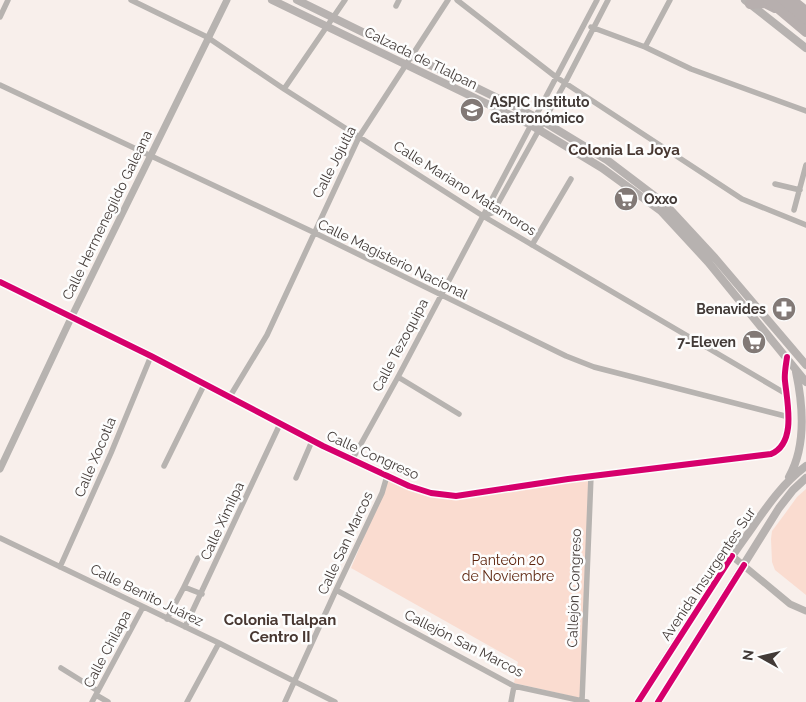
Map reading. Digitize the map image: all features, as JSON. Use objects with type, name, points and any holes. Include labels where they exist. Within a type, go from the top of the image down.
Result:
[{"type":"highway","points":[[768,0],[806,32]]},
{"type":"highway","points":[[779,0],[806,19]]},
{"type":"highway","points":[[784,0],[806,19]]},
{"type":"highway","points":[[794,0],[806,9]]},
{"type":"highway","points":[[748,2],[765,3],[772,6],[806,28]]},
{"type":"main road","name":"Calzada de Tlalpan","points":[[272,0],[539,129],[602,168],[660,211],[708,262],[806,382]]},
{"type":"main road","name":"Calzada de Tlalpan","points":[[297,0],[544,121],[607,160],[665,204],[715,258],[806,365]]},
{"type":"main road","points":[[748,2],[806,48]]},
{"type":"main road","points":[[780,490],[792,472],[799,454],[802,436],[803,408],[795,367]]},
{"type":"main road","name":"Avenida Insurgentes Sur","points":[[638,702],[732,556],[780,490],[806,466]]},
{"type":"main road","name":"Avenida Insurgentes Sur","points":[[658,702],[779,508],[806,478]]},
{"type":"street","points":[[0,16],[8,0]]},
{"type":"street","name":"Calle Mariano Matamoros","points":[[131,0],[207,37],[284,89],[484,216],[788,395]]},
{"type":"street","name":"Calle Hermenegildo Galeana","points":[[0,469],[207,37],[227,0]]},
{"type":"street","points":[[284,89],[345,0]]},
{"type":"street","points":[[396,6],[399,0]]},
{"type":"street","name":"Calle Jojutla","points":[[229,398],[267,335],[313,232],[359,137],[407,66],[448,0]]},
{"type":"street","points":[[457,0],[556,77],[742,198],[806,225]]},
{"type":"street","name":"Calle Tezoquipa","points":[[352,460],[484,216],[597,0]]},
{"type":"street","name":"Calle Tezoquipa","points":[[484,216],[492,213],[496,207],[565,83],[608,0]]},
{"type":"street","points":[[645,47],[670,0]]},
{"type":"street","points":[[583,26],[645,47],[691,69],[806,110]]},
{"type":"street","name":"Calle Magisterio Nacional","points":[[0,85],[313,232],[440,296],[566,356],[594,367],[789,417]]},
{"type":"street","points":[[794,210],[806,165]]},
{"type":"street","points":[[532,245],[571,180]]},
{"type":"street","points":[[775,184],[800,190]]},
{"type":"street","name":"Calle Congreso","points":[[0,282],[151,356],[312,441],[409,486],[432,493],[456,496],[591,476],[771,454],[779,451],[784,444],[789,417]]},
{"type":"street","name":"Calle Xocotla","points":[[60,567],[111,453],[151,356]]},
{"type":"street","points":[[787,357],[784,380],[788,395],[789,417]]},
{"type":"street","points":[[398,377],[460,414]]},
{"type":"street","points":[[164,466],[204,385]]},
{"type":"street","name":"Calle Ximilpa","points":[[185,627],[280,424]]},
{"type":"street","points":[[296,478],[312,441]]},
{"type":"street","name":"Calle San Marcos","points":[[286,702],[382,493],[387,476]]},
{"type":"street","name":"Callejón Congreso","points":[[584,702],[591,476]]},
{"type":"street","name":"Calle Benito Juárez","points":[[0,538],[167,618],[335,702]]},
{"type":"street","points":[[732,556],[790,604],[806,611]]},
{"type":"street","points":[[167,618],[198,558]]},
{"type":"street","points":[[184,587],[202,594]]},
{"type":"street","name":"Callejón San Marcos","points":[[336,590],[514,686],[584,702]]},
{"type":"street","name":"Calle Chilapa","points":[[92,702],[143,607]]},
{"type":"street","points":[[187,702],[218,643]]},
{"type":"street","points":[[61,668],[108,702]]},
{"type":"street","points":[[510,702],[514,686]]},
{"type":"green space","name":"Panteón 20 de Noviembre","points":[[389,477],[410,487],[456,497],[589,477],[580,698],[514,683],[518,662],[351,568]]},
{"type":"green space","points":[[806,489],[806,595],[775,570],[772,562],[771,539],[772,531],[797,497]]},
{"type":"cycle path","points":[[0,282],[151,356],[323,446],[409,486],[431,493],[456,496],[568,479],[771,454],[779,449],[784,441],[789,421],[785,378],[787,357]]},
{"type":"cycle path","points":[[638,702],[732,556]]},
{"type":"cycle path","points":[[658,702],[744,565]]},
{"type":"place","name":"ASPIC Instituto Gastronómico","points":[[472,110]]},
{"type":"place","name":"Oxxo","points":[[626,199]]},
{"type":"place","name":"Benavides","points":[[784,309]]},
{"type":"place","name":"7-Eleven","points":[[754,342]]},
{"type":"district","name":"Colonia La Joya","points":[[624,150]]},
{"type":"district","name":"Colonia Tlalpan Centro II","points":[[280,628]]}]
